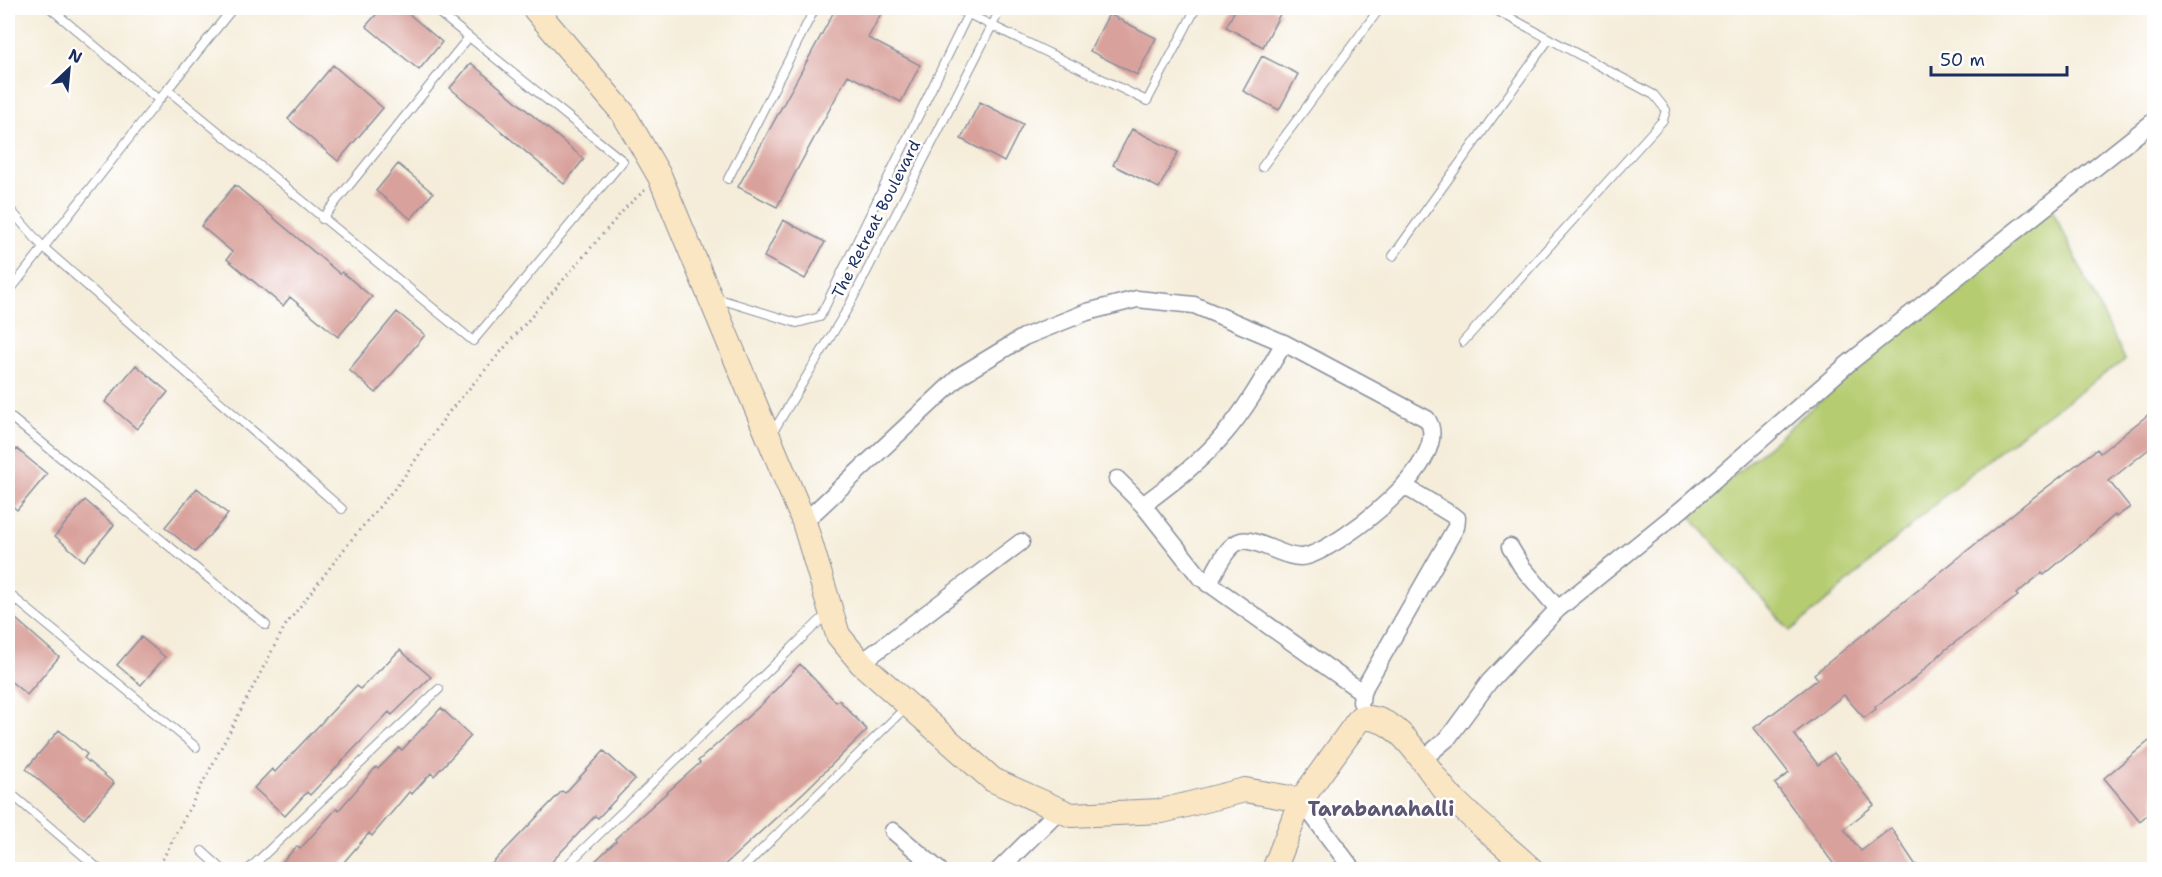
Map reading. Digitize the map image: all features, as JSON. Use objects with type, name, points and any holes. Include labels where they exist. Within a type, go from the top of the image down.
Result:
[{"type":"street","points":[[534,8],[623,113],[660,177],[804,522],[838,634],[861,663],[993,780],[1059,810],[1071,815],[1162,811],[1245,790],[1301,800],[1353,870]]},
{"type":"street","points":[[1422,760],[1448,738],[1489,682],[1558,609],[1682,509],[1849,363],[2154,121]]},
{"type":"street","points":[[804,522],[961,375],[1024,336],[1087,312],[1137,299],[1194,304],[1284,343],[1427,419],[1432,426],[1429,444],[1406,487],[1372,517],[1318,552],[1304,557],[1243,540],[1233,544],[1208,584]]},
{"type":"street","points":[[1143,506],[1195,464],[1225,433],[1242,412],[1284,343]]},
{"type":"street","points":[[1117,479],[1143,506],[1200,578],[1362,692]]},
{"type":"street","points":[[1274,870],[1301,800],[1360,718],[1362,692],[1456,527],[1457,518],[1406,487]]},
{"type":"street","points":[[861,663],[1021,542]]},
{"type":"street","points":[[1510,547],[1533,580],[1558,609]]},
{"type":"street","points":[[1360,718],[1370,717],[1385,723],[1410,742],[1451,797],[1532,870]]},
{"type":"street","points":[[999,870],[1059,810]]},
{"type":"street","points":[[893,831],[939,870]]},
{"type":"lane","points":[[50,8],[159,100]]},
{"type":"lane","points":[[8,293],[159,100],[169,92],[233,8]]},
{"type":"lane","points":[[169,92],[473,341],[623,161],[433,8]]},
{"type":"lane","points":[[728,180],[815,8]]},
{"type":"lane","points":[[956,8],[969,10],[991,25],[1147,101],[1196,8]]},
{"type":"lane","name":"The Retreat Boulevard","points":[[769,438],[848,308],[1000,8]]},
{"type":"lane","points":[[1262,167],[1380,8]]},
{"type":"lane","points":[[1463,342],[1664,120],[1666,110],[1654,95],[1492,8]]},
{"type":"lane","points":[[1779,8],[1785,8]]},
{"type":"lane","points":[[710,297],[797,323],[820,317],[969,10]]},
{"type":"lane","points":[[322,219],[469,37]]},
{"type":"lane","points":[[1393,256],[1549,39]]},
{"type":"lane","points":[[8,207],[43,247],[342,509]]},
{"type":"lane","points":[[8,415],[266,625]]},
{"type":"lane","points":[[8,593],[196,747]]},
{"type":"lane","points":[[562,870],[830,610]]},
{"type":"lane","points":[[248,870],[439,689]]},
{"type":"lane","points":[[741,870],[908,706]]},
{"type":"lane","points":[[8,791],[100,870]]},
{"type":"lane","points":[[202,851],[223,870]]},
{"type":"path","points":[[157,870],[285,626],[352,539],[401,481],[448,413],[628,205],[660,177]]},
{"type":"green space","points":[[2052,209],[2125,360],[1976,469],[1833,596],[1790,631],[1689,515],[1869,358]]},
{"type":"building","points":[[382,8],[402,8],[442,42],[419,70],[366,26]]},
{"type":"building","points":[[836,8],[884,8],[868,38],[920,65],[901,102],[848,75],[777,207],[738,187]]},
{"type":"building","points":[[1236,8],[1272,8],[1281,12],[1263,47],[1226,27]]},
{"type":"building","points":[[1109,14],[1156,38],[1137,75],[1090,51]]},
{"type":"building","points":[[1262,56],[1298,74],[1279,110],[1243,91]]},
{"type":"building","points":[[471,63],[584,159],[564,184],[450,88]]},
{"type":"building","points":[[333,65],[383,108],[338,161],[288,119]]},
{"type":"building","points":[[980,102],[1023,124],[1004,162],[961,139]]},
{"type":"building","points":[[1132,129],[1178,152],[1159,188],[1113,165]]},
{"type":"building","points":[[398,164],[433,193],[411,219],[376,191]]},
{"type":"building","points":[[235,185],[340,274],[342,272],[372,297],[338,337],[290,297],[283,306],[227,259],[232,252],[201,226]]},
{"type":"building","points":[[783,220],[825,242],[805,279],[764,257]]},
{"type":"building","points":[[397,312],[425,335],[376,393],[349,370]]},
{"type":"building","points":[[136,365],[168,392],[137,429],[105,402]]},
{"type":"building","points":[[2154,410],[2154,445],[2109,481],[2130,507],[2116,517],[2115,515],[2044,575],[2042,573],[2016,594],[2018,596],[1946,649],[1915,678],[1875,707],[1876,709],[1864,718],[1844,695],[1794,734],[1818,765],[1834,753],[1874,805],[1844,829],[1861,851],[1891,828],[1919,870],[1838,870],[1775,784],[1789,773],[1754,728],[1818,679],[1814,674],[2025,504],[2097,449],[2100,453]]},
{"type":"building","points":[[17,449],[47,474],[17,510],[8,502],[8,460]]},
{"type":"building","points":[[197,488],[228,514],[195,552],[165,527]]},
{"type":"building","points":[[85,500],[114,525],[84,561],[55,536]]},
{"type":"building","points":[[8,612],[59,657],[27,695],[8,679]]},
{"type":"building","points":[[141,637],[165,657],[141,685],[117,665]]},
{"type":"building","points":[[400,650],[431,677],[392,715],[389,712],[310,795],[307,792],[285,816],[254,788],[272,769],[275,772],[356,686],[360,689]]},
{"type":"building","points":[[800,664],[836,702],[839,700],[867,730],[804,792],[719,870],[586,870],[616,841],[615,839],[762,704]]},
{"type":"building","points":[[441,708],[471,736],[434,776],[431,773],[412,794],[409,792],[372,836],[369,833],[337,870],[275,870],[297,846],[300,849],[337,808],[339,810],[376,767],[378,769],[399,748],[402,750]]},
{"type":"building","points":[[59,730],[87,754],[84,758],[114,783],[84,819],[26,769]]},
{"type":"building","points":[[2154,737],[2154,809],[2140,821],[2104,778]]},
{"type":"building","points":[[604,751],[635,779],[598,818],[595,816],[544,870],[486,870],[562,791],[565,793]]},
{"type":"district","name":"Tarabanahalli","points":[[1381,809]]}]
